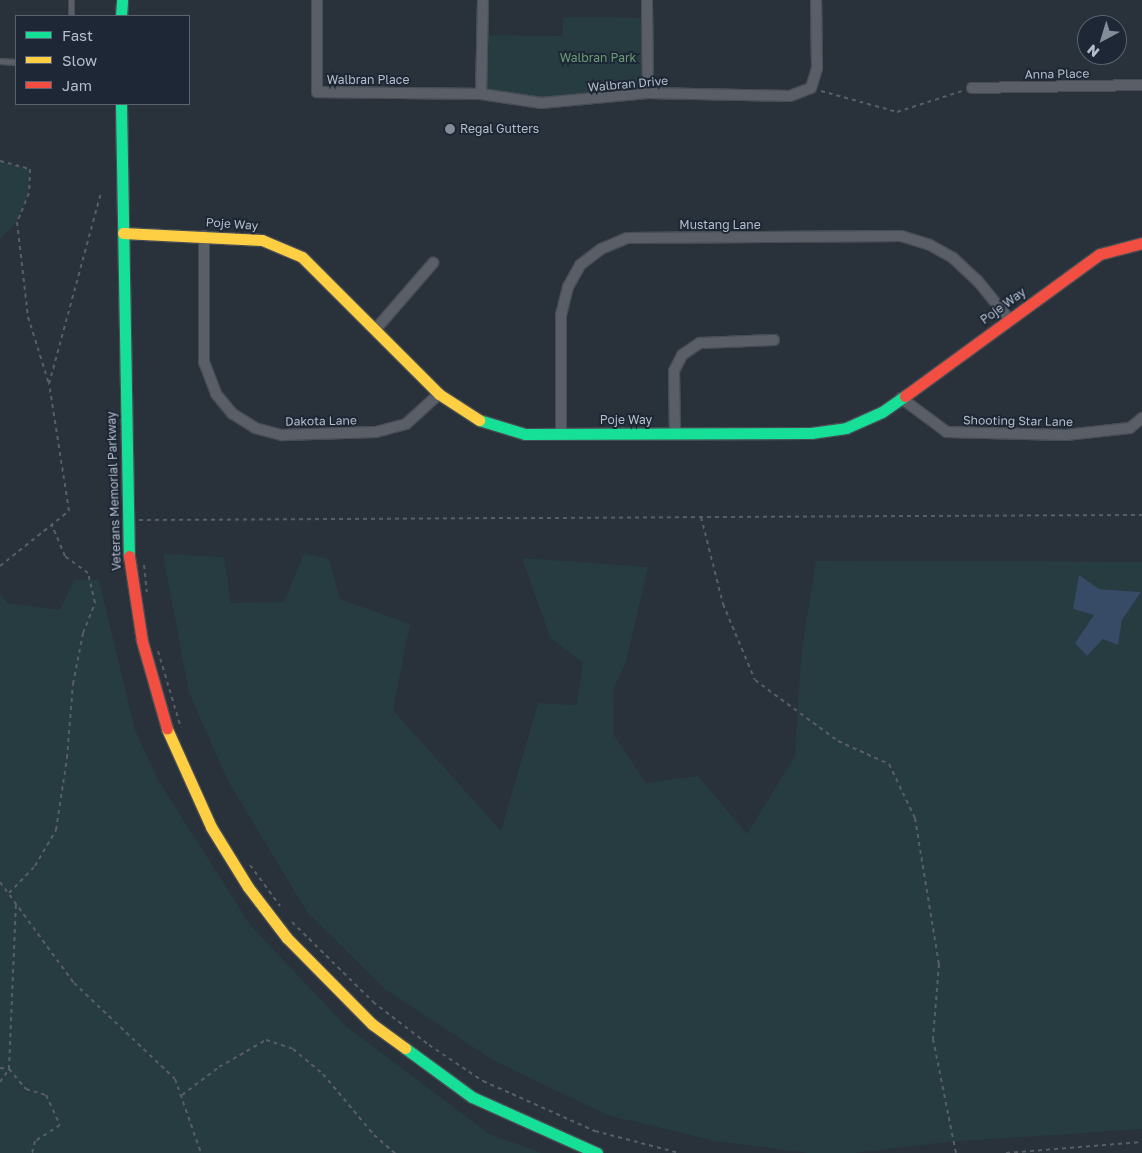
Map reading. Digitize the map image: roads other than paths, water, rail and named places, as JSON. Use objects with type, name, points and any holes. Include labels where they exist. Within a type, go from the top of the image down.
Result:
[{"type":"main road","points":[[121,15],[122,0]]},
{"type":"main road","name":"Veterans Memorial Parkway","points":[[121,105],[127,524],[131,578],[142,641],[158,704],[180,763],[211,827],[248,887],[287,938],[328,984],[372,1024],[472,1097],[531,1126],[597,1153]]},
{"type":"main road","name":"Poje Way","points":[[123,233],[262,240],[302,257],[439,394],[473,418],[525,434],[811,433],[846,428],[882,412],[1008,318],[1100,254],[1142,243]]},
{"type":"street","name":"Walbran Place","points":[[317,0],[317,92],[481,94]]},
{"type":"street","points":[[481,94],[482,0]]},
{"type":"street","points":[[647,0],[648,93]]},
{"type":"street","name":"Walbran Drive","points":[[481,94],[541,103],[648,93],[750,97],[790,96],[811,88],[817,68],[816,0]]},
{"type":"street","name":"Anna Place","points":[[972,88],[1142,85]]},
{"type":"street","name":"Dakota Lane","points":[[204,236],[204,362],[216,394],[233,414],[256,428],[282,434],[376,432],[406,424],[439,394]]},
{"type":"street","name":"Mustang Lane","points":[[561,434],[561,315],[568,287],[580,265],[601,249],[627,238],[901,236],[930,245],[953,258],[977,280],[1008,318]]},
{"type":"street","points":[[375,330],[433,263]]},
{"type":"street","points":[[675,434],[674,371],[682,355],[700,343],[774,340]]},
{"type":"street","name":"Shooting Star Lane","points":[[901,398],[947,432],[1066,435],[1130,428],[1142,418]]},
{"type":"lane","points":[[71,0],[71,15]]},
{"type":"lane","points":[[0,61],[15,62]]},
{"type":"water","points":[[1079,575],[1099,589],[1141,592],[1122,620],[1118,645],[1103,639],[1087,656],[1075,643],[1094,615],[1073,609]]},
{"type":"place","name":"Regal Gutters","points":[[450,129]]},
{"type":"park label","name":"Walbran Park","points":[[598,58]]}]
